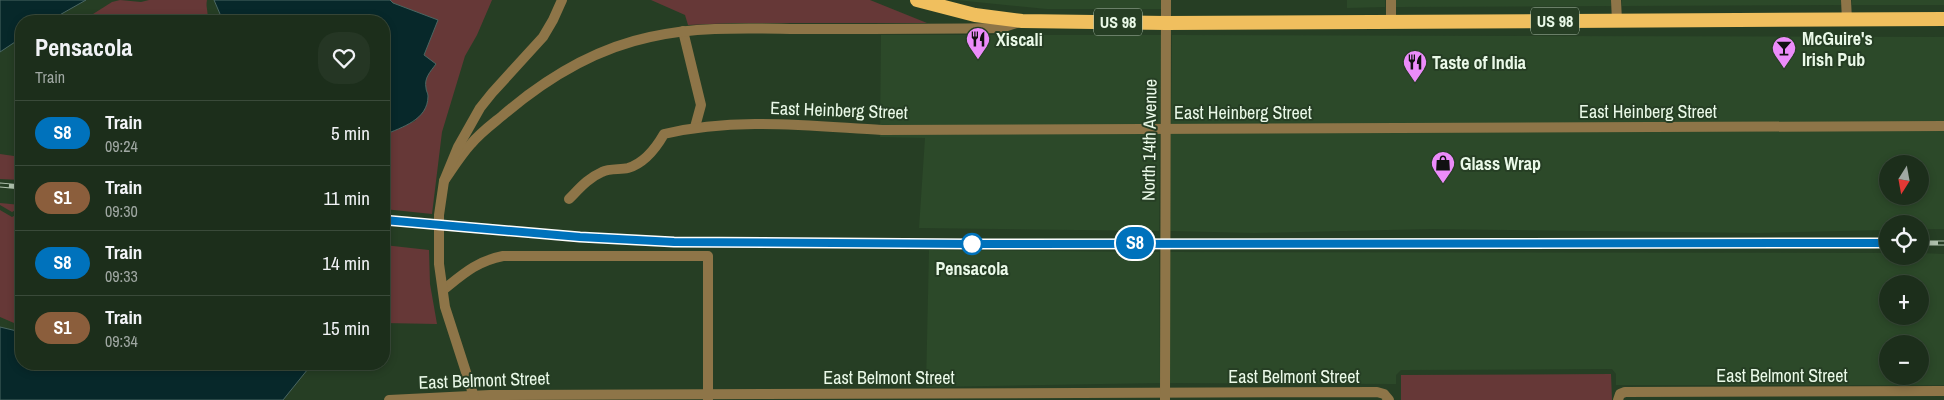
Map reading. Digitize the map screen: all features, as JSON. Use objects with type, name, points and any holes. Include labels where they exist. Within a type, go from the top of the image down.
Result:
[{"type":"highway","name":"US 98","points":[[917,0],[975,15],[1022,22],[1944,19]]},
{"type":"street","points":[[475,398],[445,307],[439,264],[439,224],[444,181],[458,147],[480,108],[543,37],[562,0]]},
{"type":"street","name":"North 14th Avenue","points":[[1165,396],[1166,0]]},
{"type":"street","points":[[1390,0],[1390,22]]},
{"type":"street","points":[[1616,0],[1616,21]]},
{"type":"street","points":[[1846,0],[1847,20]]},
{"type":"street","points":[[444,181],[470,145],[483,131],[526,96],[556,75],[586,59],[618,46],[650,37],[683,32],[732,29],[1002,28],[1022,22]]},
{"type":"street","points":[[683,32],[701,105],[695,127]]},
{"type":"street","name":"East Heinberg Street","points":[[569,199],[588,179],[604,170],[629,168],[641,162],[656,148],[664,134],[695,127],[760,123],[882,130],[1944,126]]},
{"type":"street","points":[[443,290],[474,266],[491,258],[503,256],[708,256],[708,397]]},
{"type":"street","name":"East Belmont Street","points":[[1619,397],[1625,392],[1846,396],[1944,391]]},
{"type":"street","name":"East Belmont Street","points":[[389,400],[475,398],[1165,396],[1377,392],[1384,394],[1388,399]]},
{"type":"shaded area","points":[[120,0],[141,2],[149,0],[207,0],[208,13],[208,15],[91,15],[112,2]]},
{"type":"shaded area","points":[[390,0],[492,0],[477,35],[465,56],[442,132],[432,214],[390,210],[390,132],[415,121],[428,96],[425,86],[424,55],[437,20],[393,3]]},
{"type":"shaded area","points":[[651,0],[870,0],[927,23],[733,23],[688,25],[685,15]]},
{"type":"shaded area","points":[[956,0],[1161,0],[1161,9],[1047,9]]},
{"type":"shaded area","points":[[1347,0],[1385,0],[1385,7],[1347,8]]},
{"type":"shaded area","points":[[1396,0],[1611,0],[1611,6],[1396,7]]},
{"type":"shaded area","points":[[1622,0],[1841,0],[1841,5],[1622,6]]},
{"type":"shaded area","points":[[1852,0],[1944,0],[1944,5],[1852,5]]},
{"type":"shaded area","points":[[881,35],[1161,35],[1159,231],[919,228],[925,138],[880,137]]},
{"type":"shaded area","points":[[1172,35],[1944,37],[1944,229],[1929,229],[1929,215],[1879,215],[1879,230],[1759,233],[1431,229],[1254,233],[1170,231]]},
{"type":"shaded area","points":[[0,154],[15,156],[15,180],[0,179]]},
{"type":"shaded area","points":[[0,203],[15,204],[15,210],[12,212],[0,205]]},
{"type":"shaded area","points":[[0,210],[12,217],[15,215],[15,323],[0,317]]},
{"type":"shaded area","points":[[390,246],[429,250],[430,284],[437,324],[390,323]]},
{"type":"shaded area","points":[[929,250],[1159,252],[1160,383],[926,387]]},
{"type":"shaded area","points":[[1170,252],[1879,253],[1879,265],[1929,265],[1929,253],[1944,254],[1944,385],[1929,385],[1929,335],[1879,335],[1879,385],[1616,385],[1616,374],[1612,369],[1401,370],[1396,375],[1396,384],[1170,383]]},
{"type":"shaded area","points":[[1611,374],[1612,400],[1401,400],[1401,375]]},
{"type":"water","points":[[0,0],[86,0],[60,15],[15,15],[15,42],[0,52]]},
{"type":"water","points":[[214,0],[390,0],[393,3],[438,20],[424,55],[436,64],[426,81],[428,96],[424,111],[413,121],[390,132],[390,15],[220,15]]},
{"type":"water","points":[[0,327],[15,331],[15,370],[307,370],[283,400],[0,400]]},
{"type":"railway","points":[[0,185],[15,186]]},
{"type":"railway","points":[[390,221],[580,237],[674,242],[976,244],[1879,243]]},
{"type":"railway","points":[[1929,243],[1944,243]]},
{"type":"train","name":"S8","points":[[390,221],[580,237],[674,242],[976,244],[1879,243]]},
{"type":"place","name":"Xiscali","points":[[978,60]]},
{"type":"place","name":"McGuire's Irish Pub","points":[[1784,69]]},
{"type":"place","name":"Taste of India","points":[[1415,83]]},
{"type":"place","name":"Glass Wrap","points":[[1443,184]]},
{"type":"place","name":"Pensacola","points":[[972,244]]}]
